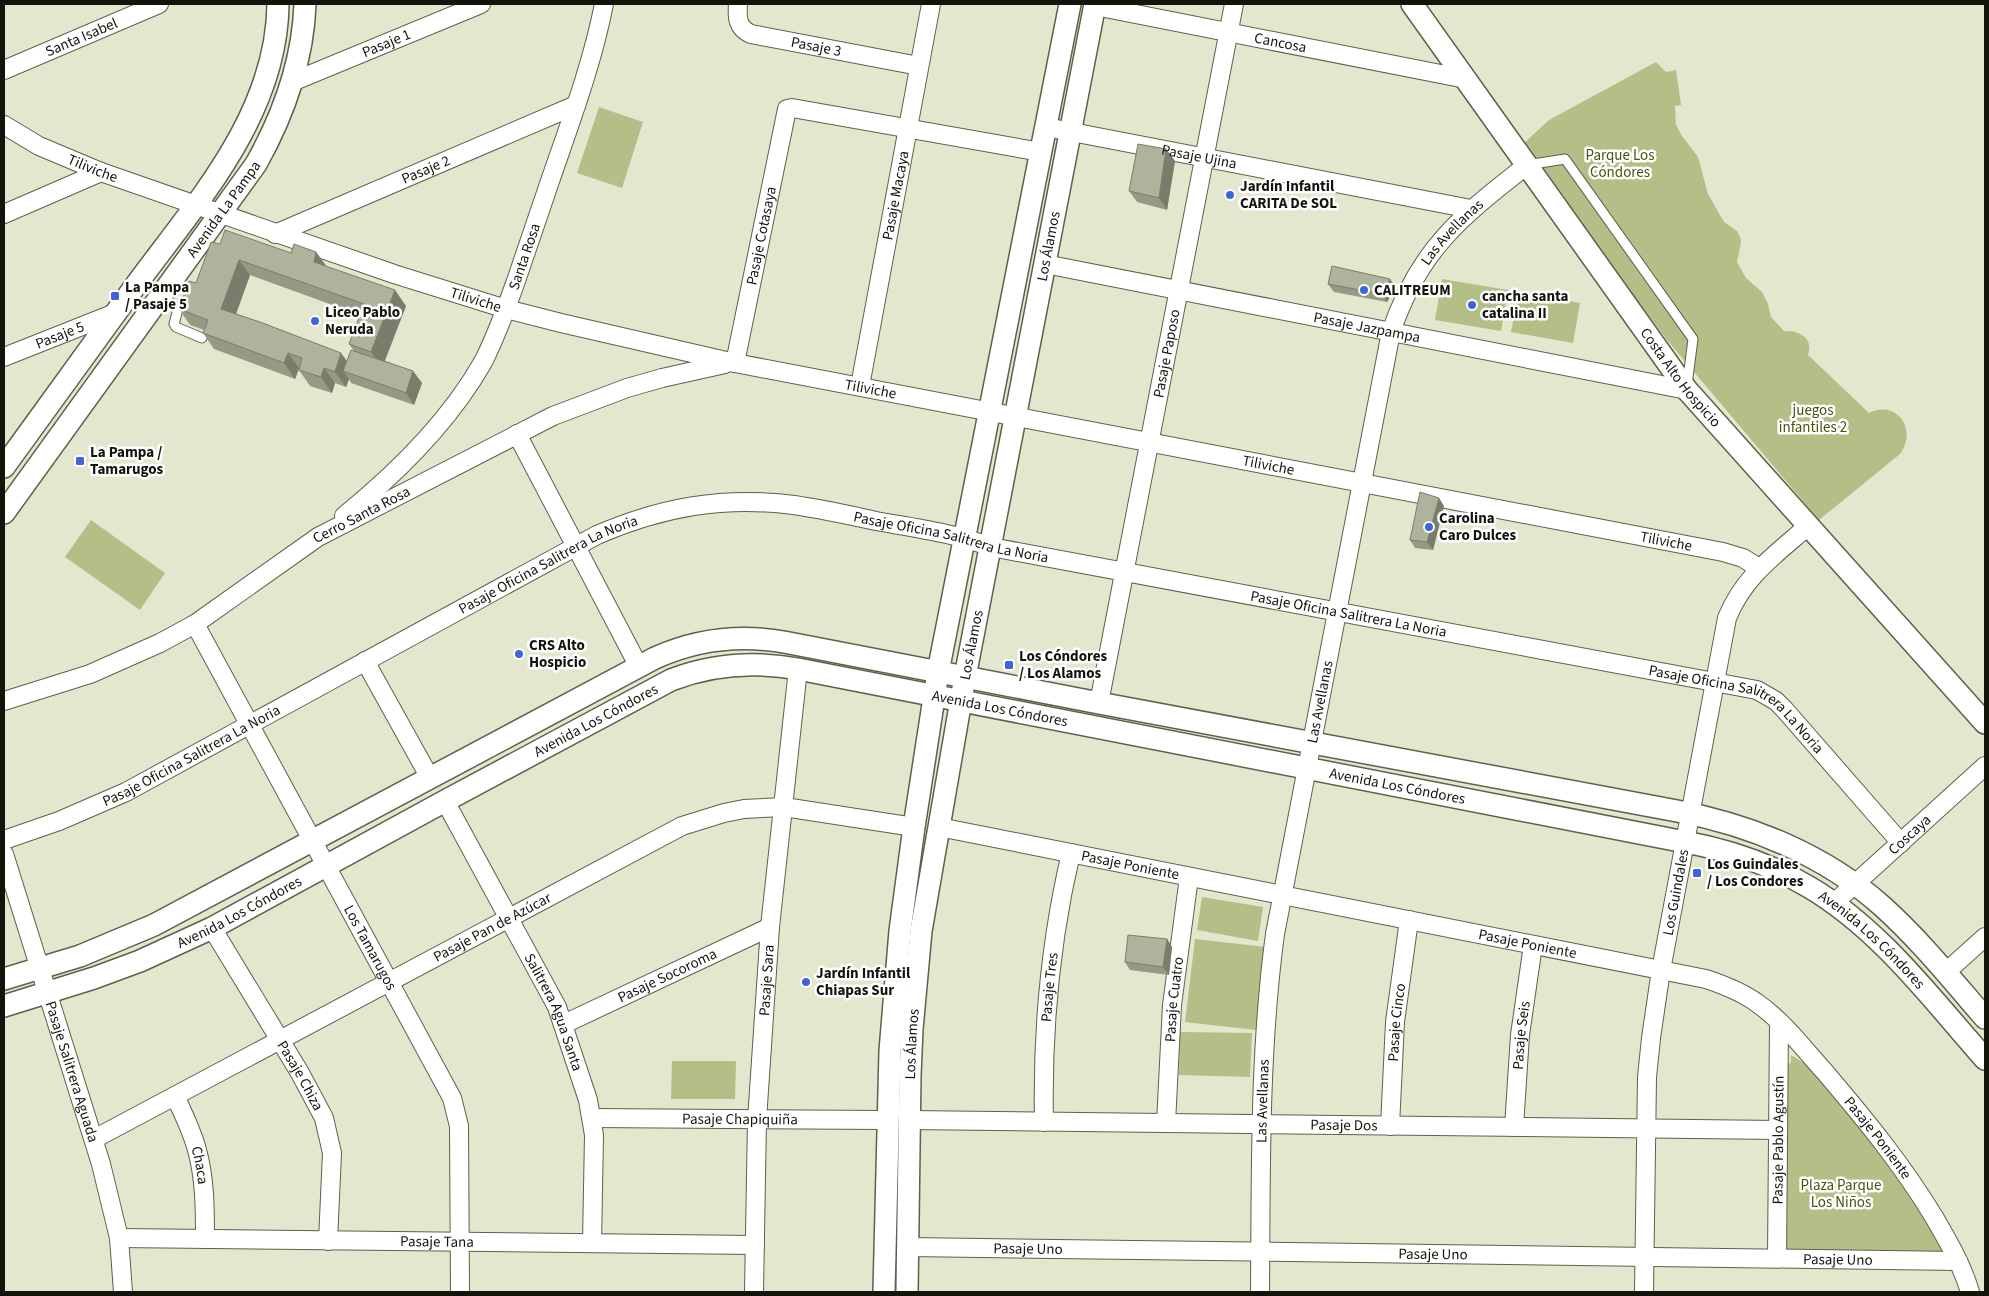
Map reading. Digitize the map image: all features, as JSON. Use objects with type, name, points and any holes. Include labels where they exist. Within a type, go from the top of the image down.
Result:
[{"type":"street","name":"Santa Isabel","points":[[4,70],[160,4]]},
{"type":"street","name":"Avenida La Pampa","points":[[4,467],[222,168],[252,113],[269,66],[276,30],[278,4]]},
{"type":"street","name":"Avenida La Pampa","points":[[4,513],[243,184],[268,143],[292,82],[302,42],[305,4]]},
{"type":"street","name":"Pasaje 1","points":[[292,82],[481,4]]},
{"type":"street","name":"Santa Rosa","points":[[318,537],[378,487],[441,423],[469,385],[483,361],[506,309],[576,105],[593,53],[604,4]]},
{"type":"street","name":"Pasaje 3","points":[[738,4],[738,22],[745,32],[750,34],[919,66]]},
{"type":"street","name":"Pasaje Macaya","points":[[860,386],[931,4]]},
{"type":"street","name":"Los Álamos","points":[[884,1292],[887,1120],[894,982],[914,827],[938,672],[1070,4]]},
{"type":"street","name":"Pasaje Paposo","points":[[1099,703],[1234,4]]},
{"type":"street","name":"Costa Alto Hospicio","points":[[1412,4],[1687,390],[1985,723]]},
{"type":"street","name":"Los Álamos","points":[[907,1292],[912,1029],[916,975],[924,913],[965,677],[1095,5]]},
{"type":"street","name":"Cancosa","points":[[1095,5],[1466,79]]},
{"type":"street","name":"Pasaje 2","points":[[275,234],[576,105]]},
{"type":"street","name":"Pasaje Cotasaya","points":[[735,363],[787,108],[908,128]]},
{"type":"street","name":"Tiliviche","points":[[4,126],[39,146],[101,172],[275,234],[506,309],[616,337],[735,363],[1723,552],[1742,558],[1759,568]]},
{"type":"street","points":[[908,128],[1041,152]]},
{"type":"street","name":"Pasaje Ujina","points":[[1046,128],[1471,210]]},
{"type":"street","name":"Las Avellanas","points":[[1260,1292],[1263,1070],[1270,974],[1282,895],[1391,332],[1401,303],[1419,269],[1452,227],[1527,165]]},
{"type":"street","points":[[4,214],[101,172]]},
{"type":"street","name":"Pasaje Jazpampa","points":[[1045,264],[1687,390]]},
{"type":"street","name":"Pasaje 5","points":[[4,356],[115,313]]},
{"type":"street","name":"Cerro Santa Rosa","points":[[4,701],[56,686],[107,667],[160,643],[195,624],[318,537],[553,416],[627,388],[699,369],[735,363]]},
{"type":"street","points":[[517,434],[639,667]]},
{"type":"street","name":"Pasaje Oficina Salitrera La Noria","points":[[4,840],[60,821],[126,792],[576,545],[617,526],[663,511],[689,506],[749,502],[796,506],[965,537],[991,547],[1757,690],[1776,701],[1901,842]]},
{"type":"street","name":"Los Guindales","points":[[1644,1292],[1647,1077],[1661,970],[1727,618],[1741,589],[1759,568],[1808,526]]},
{"type":"street","name":"Los Tamarugos","points":[[195,624],[449,1091],[457,1113],[460,1133],[460,1292]]},
{"type":"street","name":"Avenida Los Cóndores","points":[[4,980],[88,953],[154,925],[664,654],[690,644],[708,640],[746,637],[774,640],[1720,820],[1780,842],[1855,884],[1898,922],[1985,1018]]},
{"type":"street","points":[[365,661],[430,778]]},
{"type":"street","name":"Avenida Los Cóndores","points":[[4,1006],[140,960],[212,928],[654,688],[688,674],[725,666],[763,664],[798,669],[1684,842],[1717,849],[1756,861],[1809,887],[1834,904],[1883,946],[1985,1059]]},
{"type":"street","name":"Pasaje Sara","points":[[754,1292],[757,1120],[770,927],[798,669]]},
{"type":"street","name":"Coscaya","points":[[1834,904],[1985,766]]},
{"type":"street","name":"Salitrera Agua Santa","points":[[445,800],[549,990],[564,1024],[592,1118],[594,1135],[592,1243]]},
{"type":"street","name":"Pasaje Pan de Azúcar","points":[[94,1139],[682,826],[744,809],[784,807],[914,827]]},
{"type":"street","name":"Pasaje Poniente","points":[[939,827],[1706,979],[1732,988],[1757,1003],[1780,1022],[1867,1120],[1918,1191],[1958,1261],[1970,1292]]},
{"type":"street","name":"Pasaje Tres","points":[[1044,1122],[1044,1036],[1047,992],[1060,898],[1071,853]]},
{"type":"street","name":"Pasaje Salitrera Aguada","points":[[4,854],[108,1189],[119,1238],[123,1292]]},
{"type":"street","name":"Pasaje Cuatro","points":[[1166,1123],[1172,1005],[1189,877]]},
{"type":"street","name":"Pasaje Cinco","points":[[1390,1126],[1395,1022],[1409,920]]},
{"type":"street","name":"Pasaje Socoroma","points":[[564,1024],[770,927]]},
{"type":"street","name":"Pasaje Chiza","points":[[212,928],[316,1102],[329,1134],[332,1153],[328,1241]]},
{"type":"street","points":[[1945,973],[1985,937]]},
{"type":"street","name":"Pasaje Seis","points":[[1514,1127],[1520,1035],[1533,945]]},
{"type":"street","name":"Pasaje Pablo Agustín","points":[[1777,1258],[1780,1022]]},
{"type":"street","name":"Chaca","points":[[175,1096],[191,1132],[200,1165],[204,1191],[205,1239]]},
{"type":"street","name":"Pasaje Chapiquiña","points":[[592,1118],[887,1120]]},
{"type":"street","name":"Pasaje Dos","points":[[909,1120],[1778,1130]]},
{"type":"street","name":"Pasaje Tana","points":[[119,1238],[755,1245]]},
{"type":"street","name":"Pasaje Uno","points":[[908,1247],[1958,1261]]},
{"type":"lane","points":[[1527,165],[1565,160],[1693,339],[1687,390]]},
{"type":"lane","points":[[161,295],[178,309],[174,324],[176,327],[202,338]]},
{"type":"green space","name":"Parque Los Cóndores","points":[[1656,62],[1666,72],[1676,70],[1681,105],[1675,106],[1676,125],[1698,157],[1708,194],[1724,222],[1737,231],[1740,237],[1741,242],[1737,262],[1746,278],[1762,292],[1768,304],[1771,317],[1784,331],[1795,332],[1804,336],[1809,344],[1808,355],[1869,413],[1888,410],[1896,413],[1902,419],[1905,427],[1907,436],[1900,454],[1819,520],[1667,340],[1522,145],[1549,120]]},
{"type":"green space","points":[[599,107],[643,122],[622,188],[577,173]]},
{"type":"green space","name":"cancha santa catalina II","points":[[1442,279],[1508,290],[1501,331],[1435,320]]},
{"type":"green space","points":[[1519,292],[1580,303],[1573,343],[1511,332]]},
{"type":"green space","points":[[91,520],[165,573],[140,610],[65,557]]},
{"type":"green space","points":[[1202,897],[1263,907],[1258,941],[1197,930]]},
{"type":"green space","points":[[1195,939],[1266,947],[1256,1030],[1185,1022]]},
{"type":"green space","points":[[1180,1032],[1252,1033],[1250,1077],[1179,1075]]},
{"type":"green space","name":"Plaza Parque Los Niños","points":[[1791,1055],[1804,1063],[1829,1088],[1875,1141],[1945,1249],[1943,1253],[1789,1251],[1784,1248],[1786,1067],[1791,1062]]},
{"type":"green space","points":[[672,1061],[736,1061],[735,1099],[671,1099]]},
{"type":"building","points":[[1138,144],[1166,149],[1159,198],[1129,191]]},
{"type":"building","points":[[225,230],[291,253],[294,244],[316,252],[314,262],[395,290],[371,352],[349,344],[364,304],[239,260],[221,309],[341,353],[335,372],[324,368],[321,377],[299,370],[302,358],[288,353],[284,363],[203,333],[208,320],[179,309],[189,281],[196,283],[211,242],[220,244]]},
{"type":"building","points":[[1332,266],[1390,279],[1382,294],[1328,284]]},
{"type":"building","points":[[351,350],[413,371],[406,393],[343,371]]},
{"type":"building","points":[[1420,492],[1439,498],[1427,542],[1410,540]]},
{"type":"building","points":[[1128,935],[1167,939],[1163,967],[1125,962]]},
{"type":"place","name":"Jardín Infantil CARITA De SOL","points":[[1230,195]]},
{"type":"place","name":"CALITREUM","points":[[1364,290]]},
{"type":"place","name":"La Pampa / Pasaje 5","points":[[115,296]]},
{"type":"place","name":"cancha santa catalina II","points":[[1472,305]]},
{"type":"place","name":"Liceo Pablo Neruda","points":[[315,321]]},
{"type":"place","name":"La Pampa / Tamarugos","points":[[80,461]]},
{"type":"place","name":"Carolina Caro Dulces","points":[[1429,527]]},
{"type":"place","name":"CRS Alto Hospicio","points":[[519,654]]},
{"type":"place","name":"Los Cóndores / Los Alamos","points":[[1009,665]]},
{"type":"place","name":"Los Guindales / Los Condores","points":[[1697,873]]},
{"type":"place","name":"Jardín Infantil Chiapas Sur","points":[[806,982]]},
{"type":"park label","name":"juegos infantiles 2","points":[[1813,418]]}]
